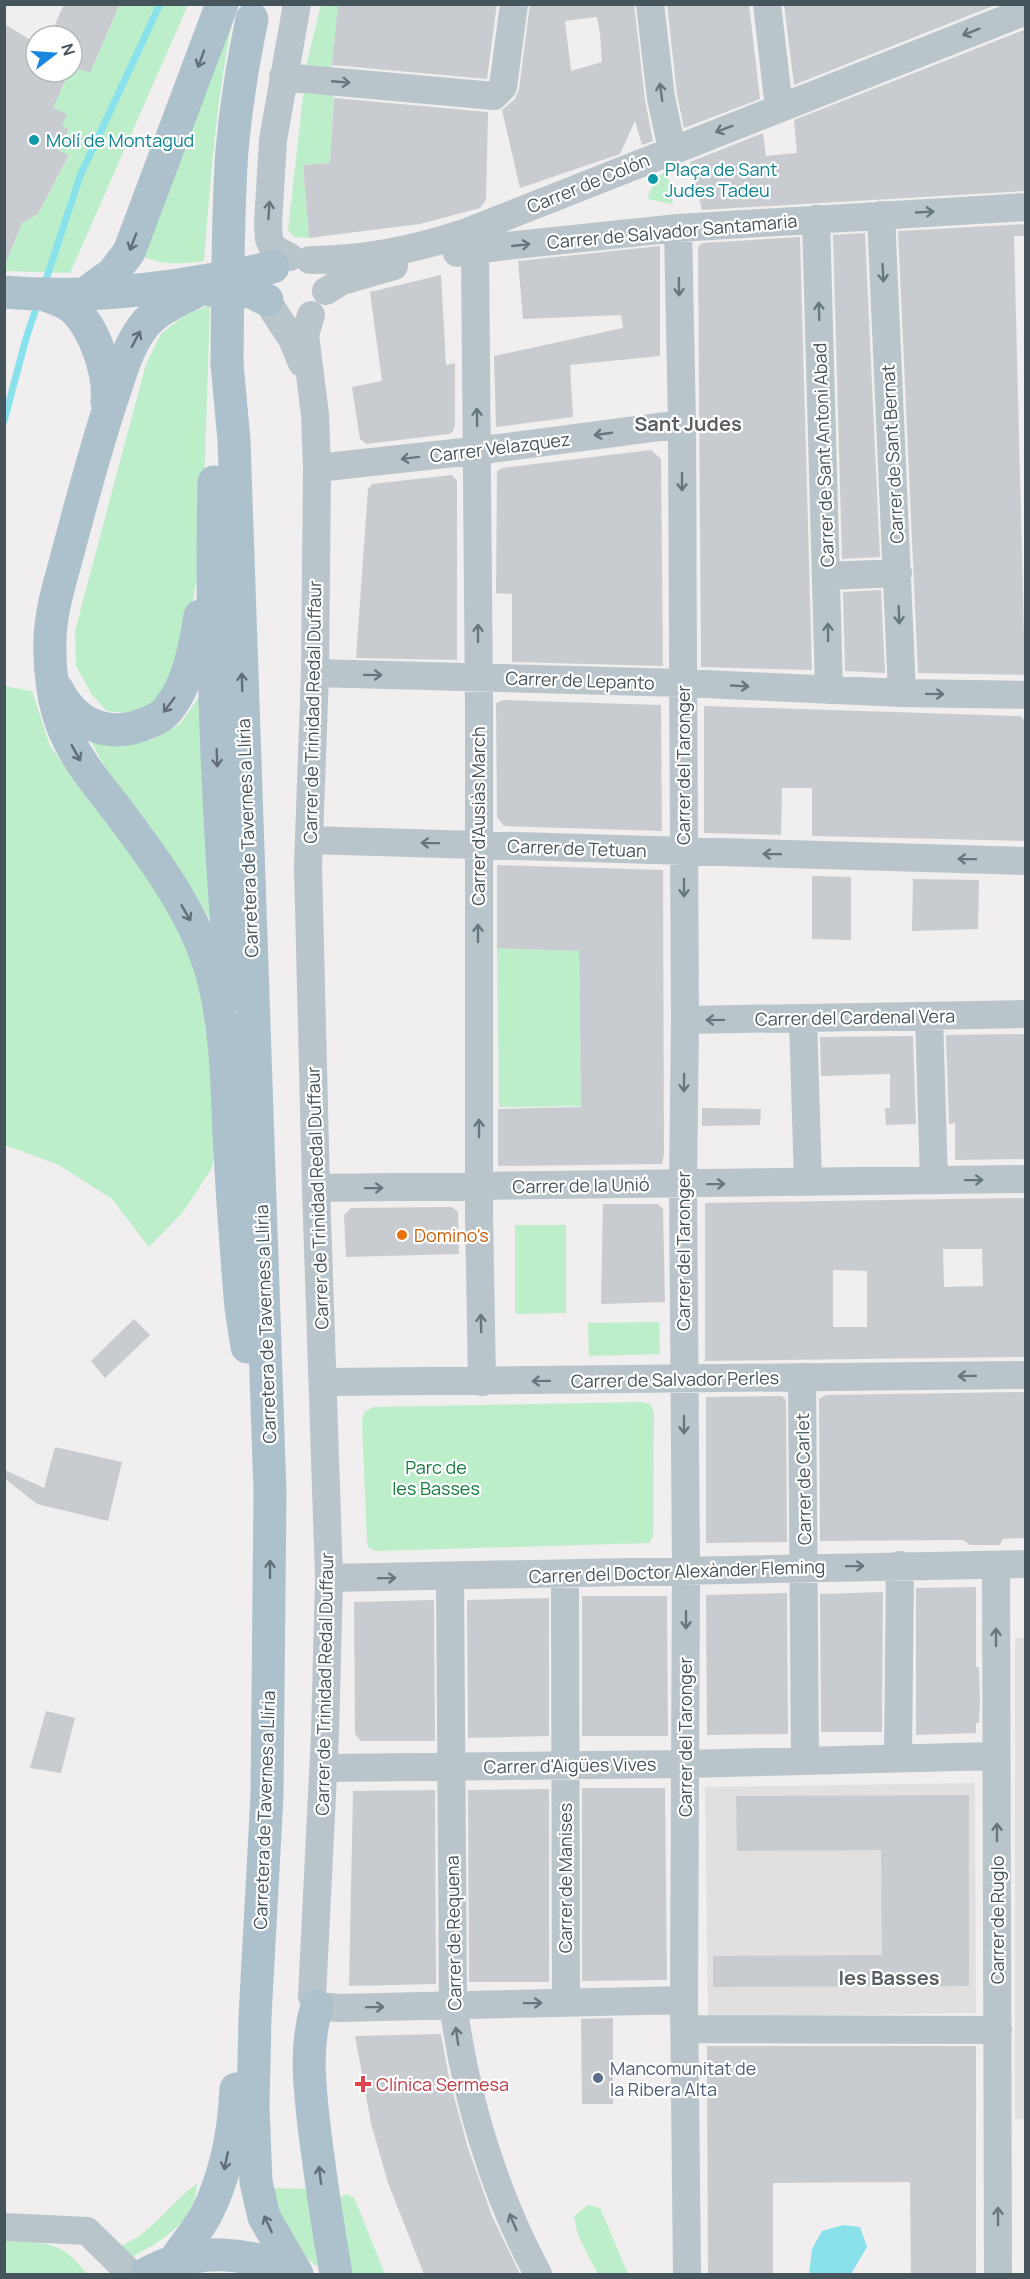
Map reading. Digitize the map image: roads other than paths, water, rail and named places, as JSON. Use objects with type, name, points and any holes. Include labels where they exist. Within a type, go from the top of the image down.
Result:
[{"type":"main road","points":[[67,296],[113,273],[129,252],[222,4]]},
{"type":"main road","name":"Carretera de Tavernes a Llíria","points":[[253,12],[232,148],[227,364],[234,452],[265,1294],[270,1492],[267,1796],[255,2017],[253,2107],[256,2182],[264,2217],[296,2274]]},
{"type":"main road","points":[[4,292],[67,296],[151,288],[291,261]]},
{"type":"main road","points":[[151,288],[251,292],[270,305]]},
{"type":"main road","points":[[201,289],[156,315],[138,334],[123,367],[101,432],[55,604],[50,639],[56,703],[65,732],[83,764],[148,850],[177,897],[193,925],[211,973],[225,1045],[239,1285],[247,1347]]},
{"type":"main road","points":[[67,296],[83,320],[104,366],[107,399],[101,432]]},
{"type":"main road","name":"Carretera de Tavernes a Llíria","points":[[160,2268],[205,2216],[222,2179],[236,2103],[249,1874],[247,1347],[244,1204],[218,786],[214,677],[216,441],[227,364]]},
{"type":"main road","points":[[52,678],[62,698],[74,712],[88,723],[109,731],[127,730],[149,723],[169,709],[183,683],[195,645],[214,528]]},
{"type":"main road","points":[[317,2006],[310,2028],[308,2048],[311,2099],[321,2183],[336,2274]]},
{"type":"main road","points":[[160,2268],[216,2254],[258,2259],[296,2274]]},
{"type":"street","points":[[291,261],[265,279],[264,293],[278,314],[298,319],[311,315],[321,304],[326,291],[324,277],[291,261],[273,248],[269,239],[268,224],[273,140],[297,4]]},
{"type":"street","points":[[283,77],[494,96],[503,87],[514,4]]},
{"type":"street","points":[[650,4],[661,98],[672,149]]},
{"type":"street","points":[[766,4],[779,108]]},
{"type":"street","name":"Carrer de Colón","points":[[291,261],[384,253],[456,236],[1026,11]]},
{"type":"street","name":"Carrer de Salvador Santamaria","points":[[326,291],[342,281],[381,269],[475,251],[678,228],[1026,207]]},
{"type":"street","name":"Carrer de Sant Bernat","points":[[881,215],[902,693]]},
{"type":"street","name":"Carrer de Sant Antoni Abad","points":[[816,219],[829,690]]},
{"type":"street","name":"Carrer del Taronger","points":[[678,228],[682,424],[685,1020],[683,1184],[686,1571],[684,2000],[687,2274]]},
{"type":"street","name":"Carrer d'Ausiàs March","points":[[475,251],[482,1382]]},
{"type":"street","name":"Carrer de Trinidad Redal Duffaur","points":[[270,305],[292,339],[312,389]]},
{"type":"street","name":"Carrer de Trinidad Redal Duffaur","points":[[311,315],[305,335],[312,389],[317,468],[315,673],[309,840],[316,1188],[329,1578],[324,1768],[312,1997],[317,2006]]},
{"type":"street","name":"Carrer Velazquez","points":[[317,468],[477,451],[682,424]]},
{"type":"street","points":[[827,576],[898,573]]},
{"type":"street","name":"Carrer de Lepanto","points":[[315,673],[682,683],[902,693],[1026,695]]},
{"type":"street","name":"Carrer de Tetuan","points":[[309,840],[1026,861]]},
{"type":"street","name":"Carrer del Cardenal Vera","points":[[685,1020],[1026,1014]]},
{"type":"street","points":[[929,1016],[934,1180]]},
{"type":"street","points":[[803,1018],[808,1182]]},
{"type":"street","name":"Carrer de la Unió","points":[[316,1188],[1026,1179]]},
{"type":"street","name":"Carrer de Salvador Perles","points":[[324,1382],[1026,1375]]},
{"type":"street","name":"Carrer de Carlet","points":[[801,1377],[805,1760]]},
{"type":"street","name":"Carrer del Doctor Alexànder Fleming","points":[[329,1578],[1026,1564]]},
{"type":"street","points":[[898,1758],[900,1565]]},
{"type":"street","name":"Carrer de Ruglo","points":[[996,1565],[998,2274]]},
{"type":"street","name":"Carrer de Manises","points":[[565,1574],[566,2003]]},
{"type":"street","name":"Carrer de Requena","points":[[450,1577],[453,2004],[459,2049],[483,2142],[505,2204],[538,2274]]},
{"type":"street","name":"Carrer d'Aigües Vives","points":[[324,1768],[685,1764],[996,1756]]},
{"type":"street","points":[[317,2006],[339,2008],[684,2000]]},
{"type":"street","points":[[685,2030],[998,2030]]},
{"type":"street","points":[[4,2227],[87,2231],[131,2274]]},
{"type":"water","points":[[843,2225],[860,2227],[867,2247],[851,2274],[809,2274],[812,2249],[822,2231]]},
{"type":"waterway","points":[[44,286],[80,176],[160,4]]},
{"type":"waterway","points":[[4,421],[38,302]]},
{"type":"place","name":"Molí de Montagud","points":[[34,140]]},
{"type":"place","name":"Plaça de Sant Judes Tadeu","points":[[653,179]]},
{"type":"place","name":"Domino's","points":[[402,1235]]},
{"type":"place","name":"Mancomunitat de la Ribera Alta","points":[[598,2078]]},
{"type":"place","name":"Clínica Sermesa","points":[[363,2084]]},
{"type":"district","name":"Sant Judes","points":[[688,423]]},
{"type":"district","name":"les Basses","points":[[889,1977]]},
{"type":"park label","name":"Parc de les Basses","points":[[436,1477]]}]
